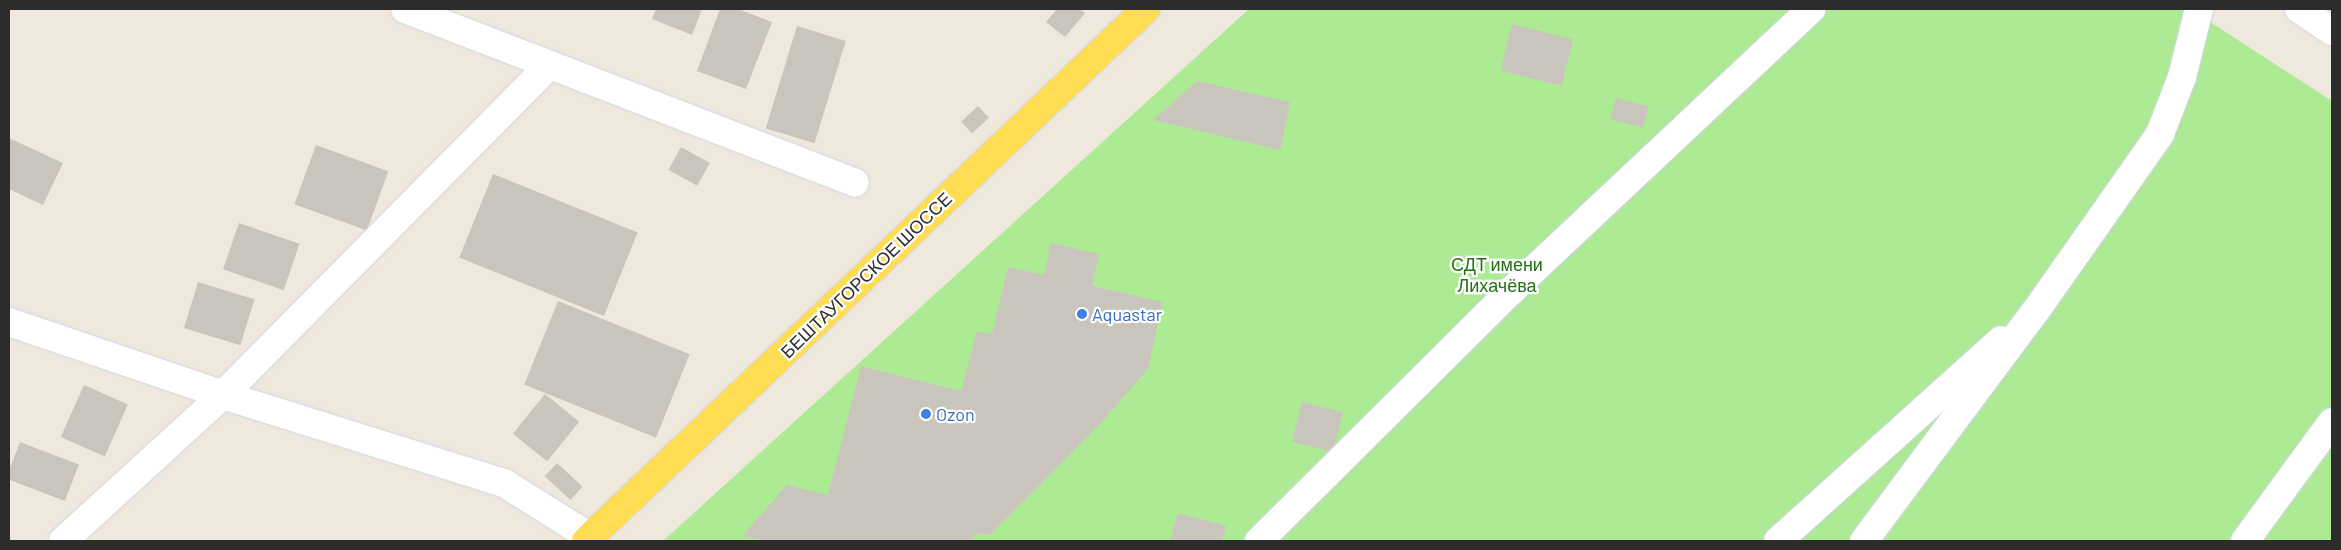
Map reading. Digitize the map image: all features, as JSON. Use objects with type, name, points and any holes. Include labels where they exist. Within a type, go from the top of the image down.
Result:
[{"type":"main road","name":"БЕШТАУГОРСКОЕ ШОССЕ","points":[[588,539],[1146,9]]},
{"type":"lane","points":[[405,9],[855,183]]},
{"type":"lane","points":[[1259,541],[1511,292],[1811,9]]},
{"type":"lane","points":[[1864,541],[2035,312],[2160,134],[2182,77],[2199,9]]},
{"type":"lane","points":[[2298,9],[2332,32]]},
{"type":"lane","points":[[63,541],[223,395],[549,66]]},
{"type":"lane","points":[[1778,541],[1984,354],[2035,312]]},
{"type":"lane","points":[[9,322],[223,395],[504,483],[588,539]]},
{"type":"lane","points":[[2245,541],[2332,422]]},
{"type":"green space","name":"СДТ имени Лихачёва","points":[[1249,9],[2190,9],[2332,101],[2332,541],[663,541]]},
{"type":"building","points":[[656,9],[702,9],[692,35],[652,19]]},
{"type":"building","points":[[720,9],[738,9],[772,22],[746,89],[697,71]]},
{"type":"building","points":[[1057,9],[1079,9],[1085,13],[1065,37],[1046,22]]},
{"type":"building","points":[[1512,24],[1573,39],[1562,86],[1500,71]]},
{"type":"building","points":[[797,26],[846,41],[814,143],[766,128]]},
{"type":"building","points":[[1197,81],[1290,102],[1280,150],[1153,120]]},
{"type":"building","points":[[1616,98],[1649,107],[1643,128],[1610,119]]},
{"type":"building","points":[[978,106],[989,118],[972,133],[961,122]]},
{"type":"building","points":[[9,138],[63,163],[43,205],[9,189]]},
{"type":"building","points":[[316,145],[388,171],[367,231],[294,204]]},
{"type":"building","points":[[681,147],[710,163],[697,186],[668,170]]},
{"type":"building","points":[[493,174],[638,232],[604,316],[459,257]]},
{"type":"building","points":[[239,223],[300,244],[284,290],[223,269]]},
{"type":"building","points":[[1051,243],[1099,254],[1092,286],[1163,302],[1148,369],[1098,426],[990,535],[979,533],[970,541],[765,541],[742,536],[787,485],[828,495],[861,366],[961,391],[977,331],[992,334],[1008,267],[1044,275]]},
{"type":"building","points":[[198,282],[254,299],[240,345],[184,328]]},
{"type":"building","points":[[558,301],[690,354],[656,438],[524,384]]},
{"type":"building","points":[[84,385],[128,405],[105,457],[61,437]]},
{"type":"building","points":[[545,394],[579,422],[547,461],[513,434]]},
{"type":"building","points":[[1302,402],[1343,412],[1333,452],[1292,442]]},
{"type":"building","points":[[20,442],[79,465],[65,501],[9,480],[9,471]]},
{"type":"building","points":[[557,463],[583,487],[570,500],[545,476]]},
{"type":"building","points":[[1178,513],[1226,526],[1222,541],[1170,541]]},
{"type":"place","name":"Aquastar","points":[[1082,314]]},
{"type":"place","name":"Ozon","points":[[926,414]]}]
